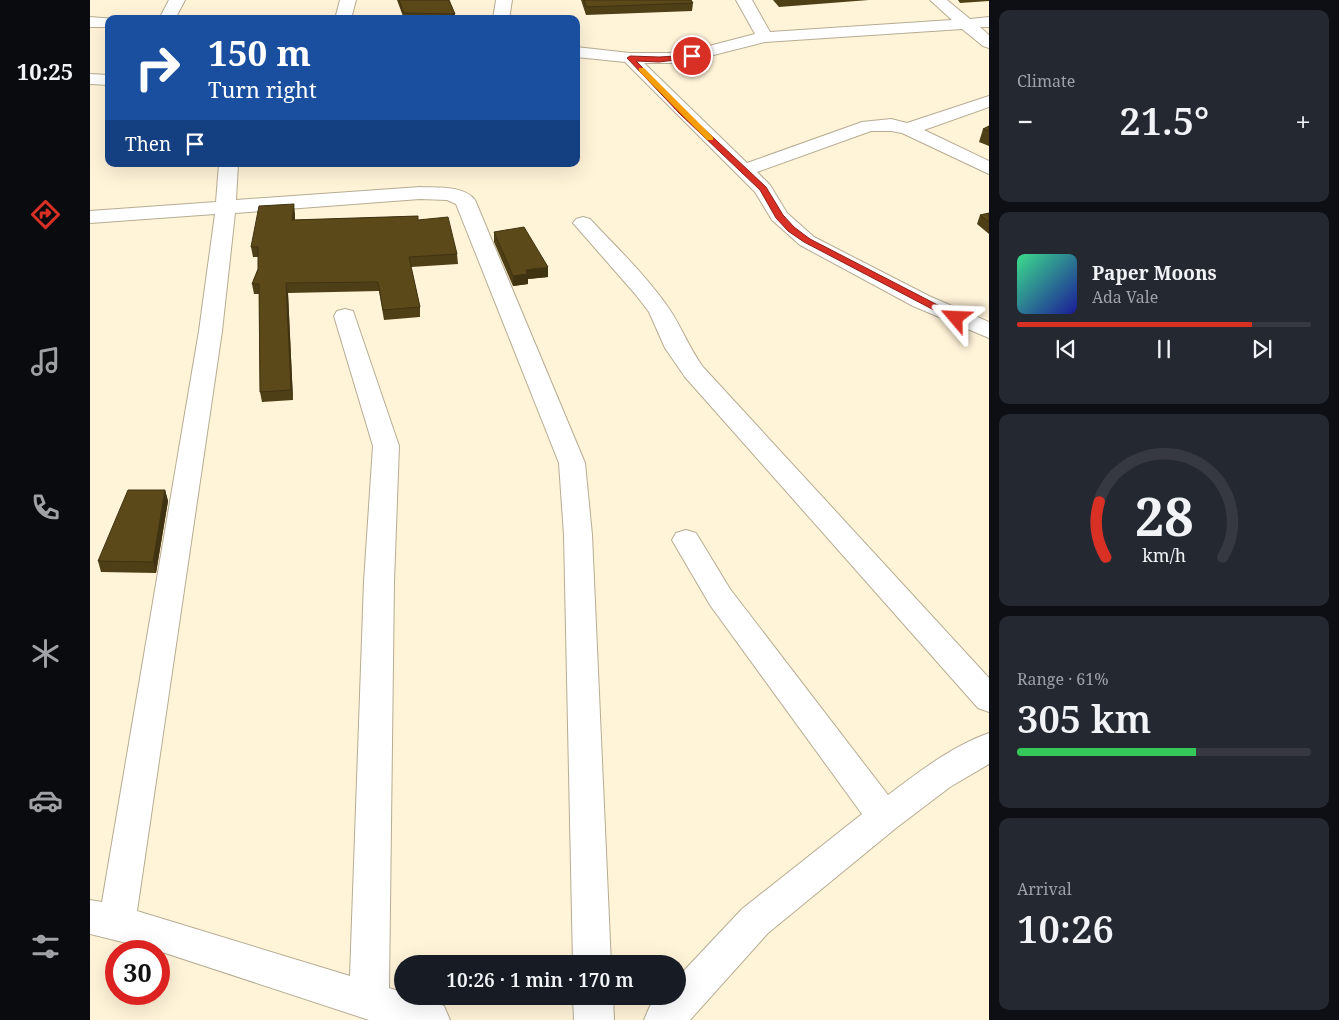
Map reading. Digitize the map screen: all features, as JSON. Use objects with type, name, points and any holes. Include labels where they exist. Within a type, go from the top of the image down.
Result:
[{"type":"street","points":[[169,15],[176,0]]},
{"type":"street","points":[[344,15],[348,0]]},
{"type":"street","points":[[502,15],[504,0]]},
{"type":"street","points":[[744,0],[765,37]]},
{"type":"street","points":[[938,0],[989,43]]},
{"type":"street","points":[[90,22],[105,22]]},
{"type":"street","points":[[580,52],[630,58],[682,58],[765,37],[989,22]]},
{"type":"street","points":[[582,69],[600,55]]},
{"type":"street","points":[[630,58],[764,189],[779,216],[791,229],[807,241],[921,301],[989,332]]},
{"type":"street","points":[[90,80],[105,80]]},
{"type":"street","points":[[908,129],[989,101]]},
{"type":"street","points":[[744,170],[869,126],[891,125],[908,129],[989,168]]},
{"type":"street","points":[[228,167],[227,206],[165,631],[104,920],[430,1020]]},
{"type":"street","points":[[90,217],[420,193],[450,194],[465,200],[572,463],[578,536],[592,955]]},
{"type":"street","points":[[583,223],[644,290],[660,312],[676,348],[694,372],[989,699]]},
{"type":"street","points":[[345,316],[386,446],[379,582],[369,1001]]},
{"type":"street","points":[[686,540],[720,597],[884,817]]},
{"type":"street","points":[[664,1020],[755,921],[884,817],[938,777],[989,746]]},
{"type":"street","points":[[593,1005],[594,1020]]},
{"type":"building","points":[[399,0],[449,0],[455,14],[404,13]]},
{"type":"building","points":[[584,0],[691,0],[693,3],[586,7]]},
{"type":"building","points":[[294,204],[292,220],[418,216],[418,220],[448,217],[457,254],[409,257],[420,307],[383,310],[378,282],[286,283],[291,390],[260,392],[259,284],[252,284],[258,269],[258,247],[251,247],[259,206]]},
{"type":"building","points":[[989,213],[989,222],[980,215]]},
{"type":"building","points":[[524,227],[548,267],[526,270],[527,274],[513,276],[494,232]]},
{"type":"building","points":[[128,490],[165,490],[153,562],[98,561]]},
{"type":"slow traffic","points":[[641,70],[710,138]]},
{"type":"route","points":[[692,56],[659,60],[630,58],[683,112],[764,189],[779,216],[791,229],[807,241],[956,318]]}]
